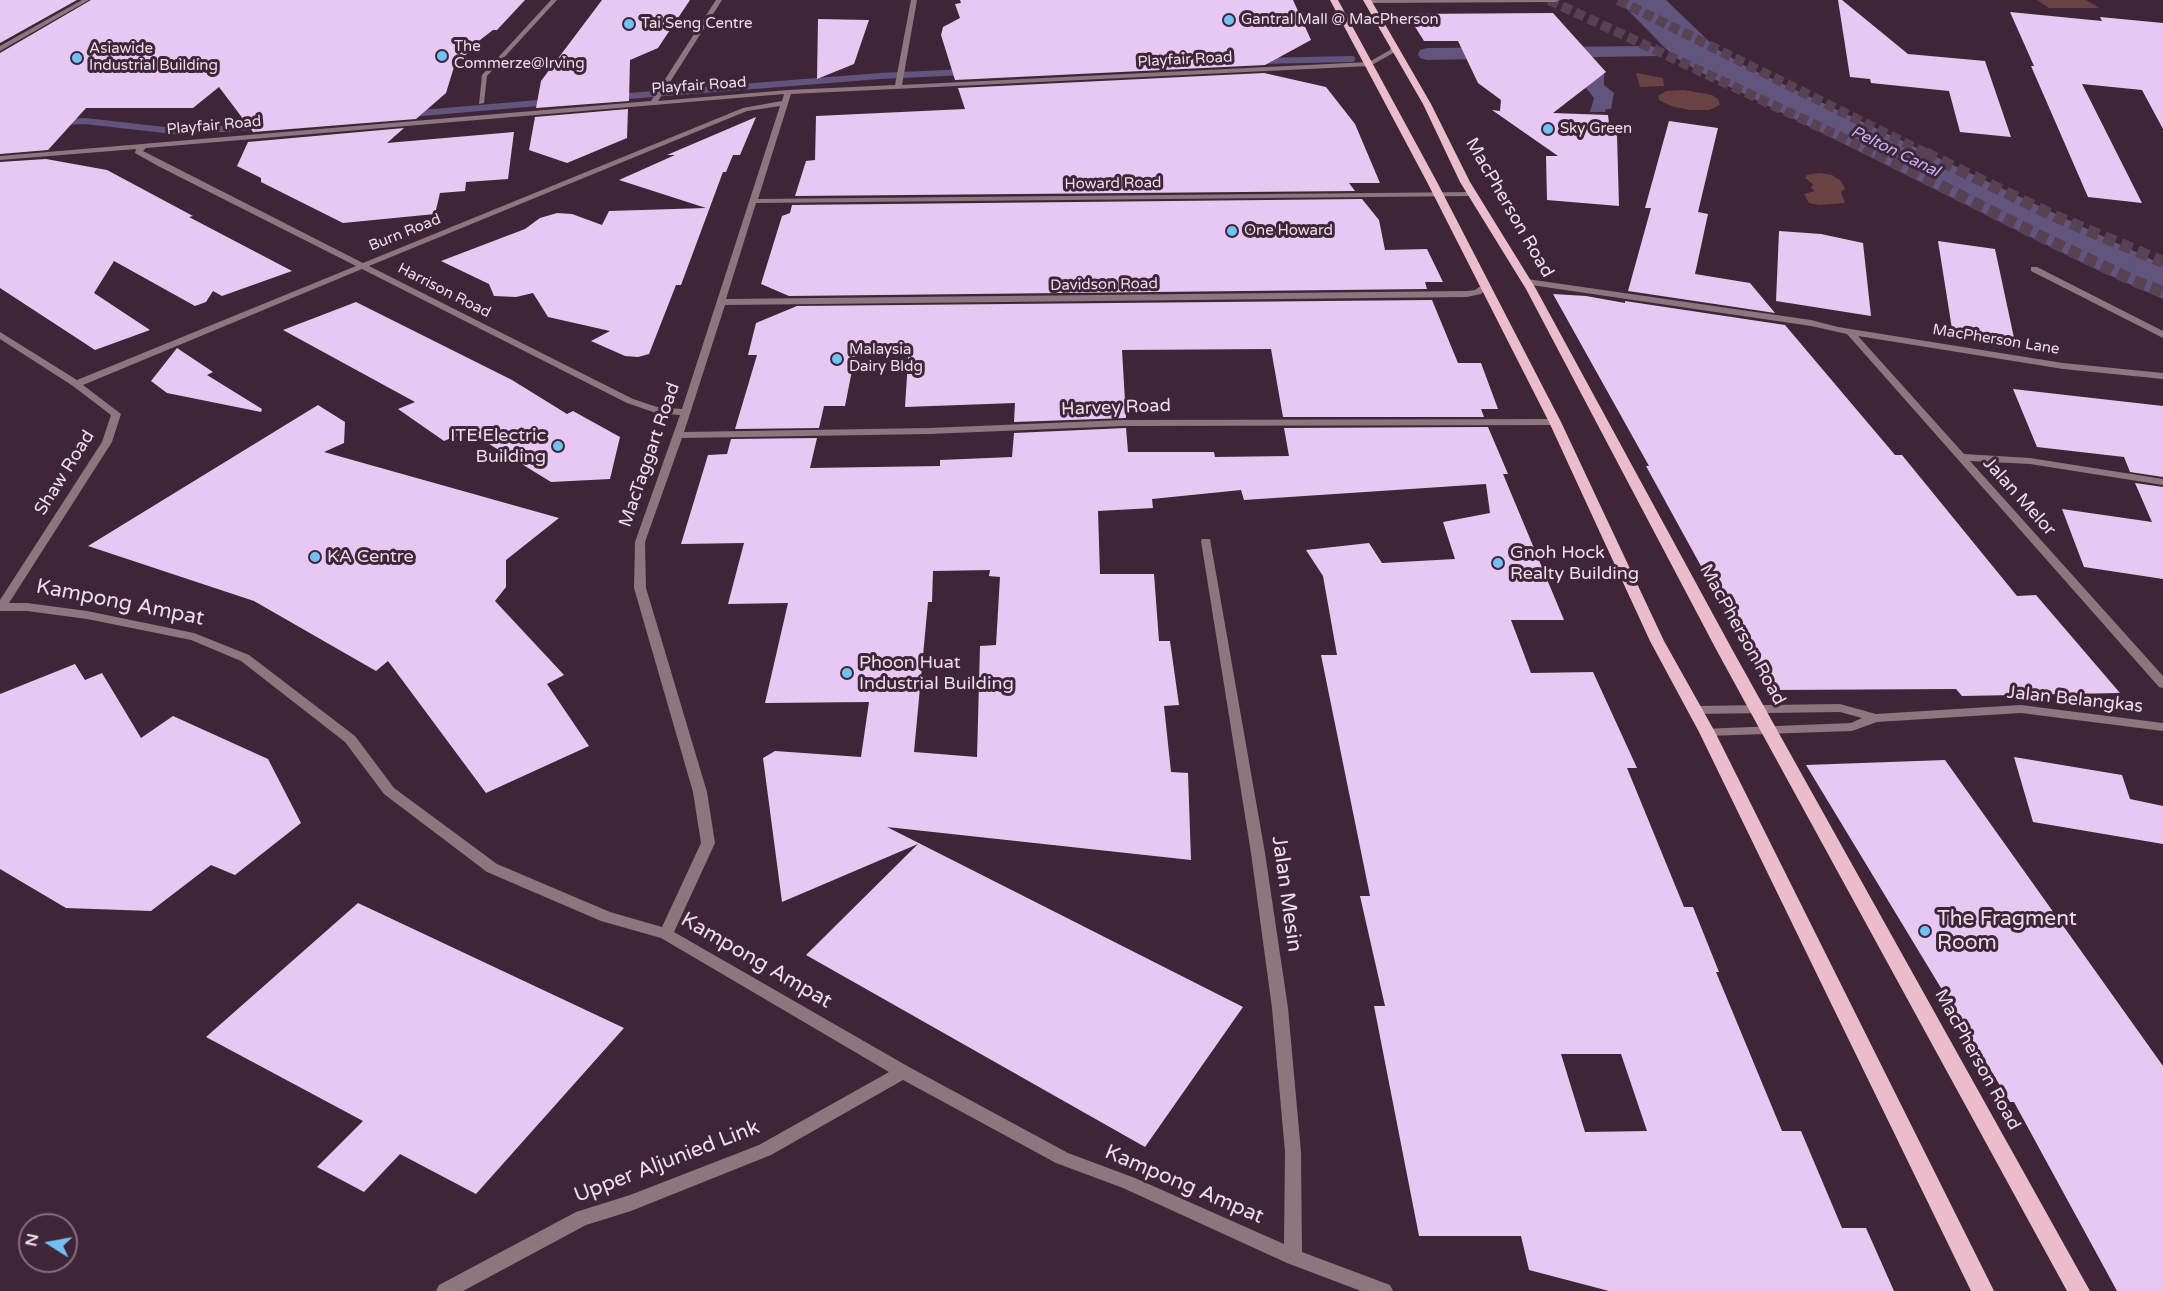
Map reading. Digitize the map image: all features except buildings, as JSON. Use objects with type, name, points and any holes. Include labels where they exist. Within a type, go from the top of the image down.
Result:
[{"type":"main road","points":[[1334,0],[1370,64],[1555,422],[1657,641],[1707,732],[1983,1291]]},
{"type":"main road","name":"MacPherson Road","points":[[1367,1],[1427,104],[1473,194],[1529,285],[1757,710],[2079,1291]]},
{"type":"street","points":[[0,49],[86,0]]},
{"type":"street","points":[[481,103],[484,75],[554,0]]},
{"type":"street","points":[[655,100],[719,0]]},
{"type":"street","points":[[898,87],[914,0]]},
{"type":"street","points":[[1367,1],[1556,0]]},
{"type":"street","points":[[1370,64],[1393,51],[1394,46]]},
{"type":"street","name":"Playfair Road","points":[[0,158],[655,100],[1370,64]]},
{"type":"street","name":"MacTaggart Road","points":[[666,934],[708,843],[700,792],[640,588],[640,542],[686,412],[788,92]]},
{"type":"street","name":"Burn Road","points":[[76,384],[745,109],[765,98],[788,92]]},
{"type":"street","name":"Burn Road","points":[[745,109],[785,103]]},
{"type":"street","name":"Harrison Road","points":[[144,146],[138,151],[630,401],[657,410],[686,412]]},
{"type":"street","name":"Howard Road","points":[[753,201],[1473,194]]},
{"type":"street","points":[[2034,269],[2163,334]]},
{"type":"street","name":"MacPherson Lane","points":[[1529,285],[1812,329],[1825,328],[2063,366],[2163,376]]},
{"type":"street","name":"Davidson Road","points":[[721,302],[1467,294],[1478,292],[1485,286]]},
{"type":"street","name":"Jalan Melor","points":[[1850,332],[2163,684]]},
{"type":"street","name":"Shaw Road","points":[[0,334],[117,414],[107,442],[1,607]]},
{"type":"street","name":"Harvey Road","points":[[678,435],[962,430],[1123,423],[1555,422]]},
{"type":"street","points":[[1960,457],[2030,461],[2163,482]]},
{"type":"street","name":"Jalan Mesin","points":[[1206,541],[1255,833],[1280,1008],[1293,1152],[1293,1257]]},
{"type":"street","name":"Kampong Ampat","points":[[1,607],[27,607],[87,615],[194,637],[245,658],[350,739],[389,791],[492,868],[606,917],[666,934],[903,1072],[1062,1158],[1129,1183],[1293,1257],[1384,1291]]},
{"type":"street","name":"Jalan Belangkas","points":[[1694,710],[1840,708],[1876,718]]},
{"type":"street","name":"Jalan Belangkas","points":[[1707,732],[1852,727],[1876,718],[2021,709],[2163,727]]},
{"type":"street","name":"Upper Aljunied Link","points":[[446,1291],[582,1218],[631,1203],[765,1150],[903,1072]]},
{"type":"shaded area","points":[[2037,0],[2086,0],[2099,8],[2049,8]]},
{"type":"shaded area","points":[[1636,73],[1663,78],[1664,86],[1640,87]]},
{"type":"shaded area","points":[[1684,90],[1712,95],[1718,99],[1720,105],[1709,110],[1690,110],[1671,106],[1659,100],[1658,96],[1666,91]]},
{"type":"shaded area","points":[[1819,173],[1832,175],[1841,181],[1845,189],[1841,192],[1845,203],[1819,205],[1809,203],[1804,194],[1815,191],[1811,188],[1813,184],[1805,178],[1807,175]]},
{"type":"water","name":"Pelton Canal","points":[[1618,0],[1666,0],[1717,49],[1745,66],[2163,265],[2163,299],[2089,266],[1704,74],[1678,59],[1665,48]]},
{"type":"water","points":[[1604,71],[1604,85],[1614,93],[1611,109],[1606,109],[1605,112],[1590,112],[1594,98],[1583,84]]},
{"type":"waterway","points":[[1427,54],[1651,52]]},
{"type":"waterway","points":[[1260,61],[1352,59]]},
{"type":"waterway","points":[[616,97],[880,76],[966,72]]},
{"type":"waterway","points":[[410,114],[550,102]]},
{"type":"waterway","points":[[60,122],[85,121],[182,132],[263,126]]},
{"type":"tunnel","points":[[1549,0],[1879,155]]},
{"type":"tunnel","points":[[1618,0],[1929,155]]},
{"type":"tunnel","points":[[1876,153],[2044,238],[2134,281],[2163,292]]},
{"type":"tunnel","points":[[1925,153],[2050,214],[2163,262]]},
{"type":"place","name":"Gantral Mall @ MacPherson","points":[[1229,20]]},
{"type":"place","name":"Tai Seng Centre","points":[[629,24]]},
{"type":"place","name":"The Commerze@Irving","points":[[442,56]]},
{"type":"place","name":"Asiawide Industrial Building","points":[[77,58]]},
{"type":"place","name":"Sky Green","points":[[1548,129]]},
{"type":"place","name":"One Howard","points":[[1232,231]]},
{"type":"place","name":"Malaysia Dairy Bldg","points":[[837,359]]},
{"type":"place","name":"ITE Electric Building","points":[[558,446]]},
{"type":"place","name":"KA Centre","points":[[315,557]]},
{"type":"place","name":"Gnoh Hock Realty Building","points":[[1498,563]]},
{"type":"place","name":"Phoon Huat Industrial Building","points":[[847,673]]},
{"type":"place","name":"The Fragment Room","points":[[1925,931]]}]
